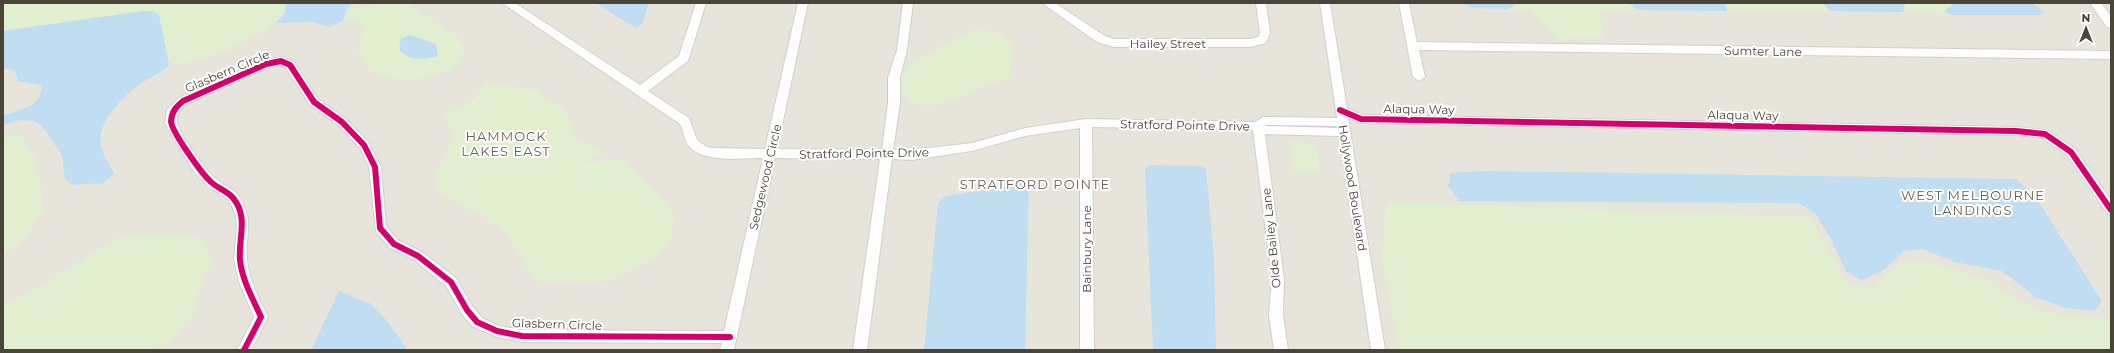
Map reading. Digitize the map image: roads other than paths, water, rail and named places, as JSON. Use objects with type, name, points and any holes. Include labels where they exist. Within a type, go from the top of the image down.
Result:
[{"type":"street","name":"Stratford Pointe Drive","points":[[507,3],[685,120],[689,129],[690,140],[697,148],[711,153],[887,155],[943,152],[972,147],[1025,132],[1086,123],[1258,126],[1264,130],[1342,121]]},
{"type":"street","points":[[640,91],[684,58],[701,3]]},
{"type":"street","name":"Sedgewood Circle","points":[[726,350],[803,3]]},
{"type":"street","points":[[860,350],[894,103],[894,76],[902,50],[908,3]]},
{"type":"street","name":"Hailey Street","points":[[1047,3],[1101,39],[1114,43],[1251,44],[1262,40],[1265,33],[1261,3]]},
{"type":"street","name":"Hollywood Boulevard","points":[[1325,3],[1378,350]]},
{"type":"street","points":[[1404,3],[1414,46],[1419,77]]},
{"type":"street","points":[[2095,3],[2111,24]]},
{"type":"street","name":"Sumter Lane","points":[[1414,46],[2111,56]]},
{"type":"street","name":"Glasbern Circle","points":[[244,350],[261,317],[245,282],[240,259],[243,227],[241,213],[233,198],[212,183],[198,168],[172,122],[173,110],[183,101],[266,64],[281,61],[290,65],[314,102],[342,122],[364,145],[375,167],[380,228],[394,244],[418,256],[451,282],[467,310],[477,322],[497,331],[522,336],[730,337]]},
{"type":"street","name":"Alaqua Way","points":[[1342,121],[1361,120],[2016,131],[2045,134],[2071,152],[2111,210]]},
{"type":"street","name":"Bainbury Lane","points":[[1086,123],[1087,350]]},
{"type":"street","name":"Olde Bailey Lane","points":[[1258,126],[1278,279],[1276,315],[1281,350]]},
{"type":"water","points":[[286,3],[353,3],[347,8],[343,21],[330,27],[311,22],[276,23],[285,13]]},
{"type":"water","points":[[596,3],[649,3],[642,24],[636,28]]},
{"type":"water","points":[[1462,3],[1517,3],[1509,9],[1473,8]]},
{"type":"water","points":[[1628,3],[1725,3],[1727,11],[1638,10]]},
{"type":"water","points":[[1823,3],[1905,4],[1903,12],[1830,11]]},
{"type":"water","points":[[1955,3],[2033,3],[2044,12],[2039,15],[1951,15],[1944,11]]},
{"type":"water","points":[[143,11],[153,11],[159,15],[169,65],[128,94],[112,111],[106,120],[100,139],[103,152],[114,174],[103,183],[72,185],[65,179],[62,155],[42,126],[35,121],[21,120],[3,125],[3,115],[16,112],[35,103],[41,92],[41,85],[18,81],[15,72],[10,69],[3,69],[3,31]]},
{"type":"water","points":[[410,35],[436,44],[438,56],[417,59],[403,53],[399,49],[401,38]]},
{"type":"water","points":[[1149,165],[1203,166],[1206,169],[1214,258],[1216,350],[1153,350],[1145,170]]},
{"type":"water","points":[[1484,171],[2016,179],[2036,198],[2102,301],[2095,311],[2066,308],[2037,298],[2002,271],[1955,262],[1923,249],[1904,251],[1886,268],[1861,281],[1846,271],[1831,239],[1815,213],[1798,203],[1459,201],[1448,186],[1451,173]]},
{"type":"water","points":[[1029,180],[1025,350],[924,350],[938,203],[945,196],[991,189]]},
{"type":"water","points":[[339,291],[371,304],[388,322],[408,350],[311,350]]},
{"type":"district","name":"HAMMOCK LAKES EAST","points":[[506,144]]},
{"type":"district","name":"STRATFORD POINTE","points":[[1035,184]]},
{"type":"district","name":"WEST MELBOURNE LANDINGS","points":[[1973,202]]}]
